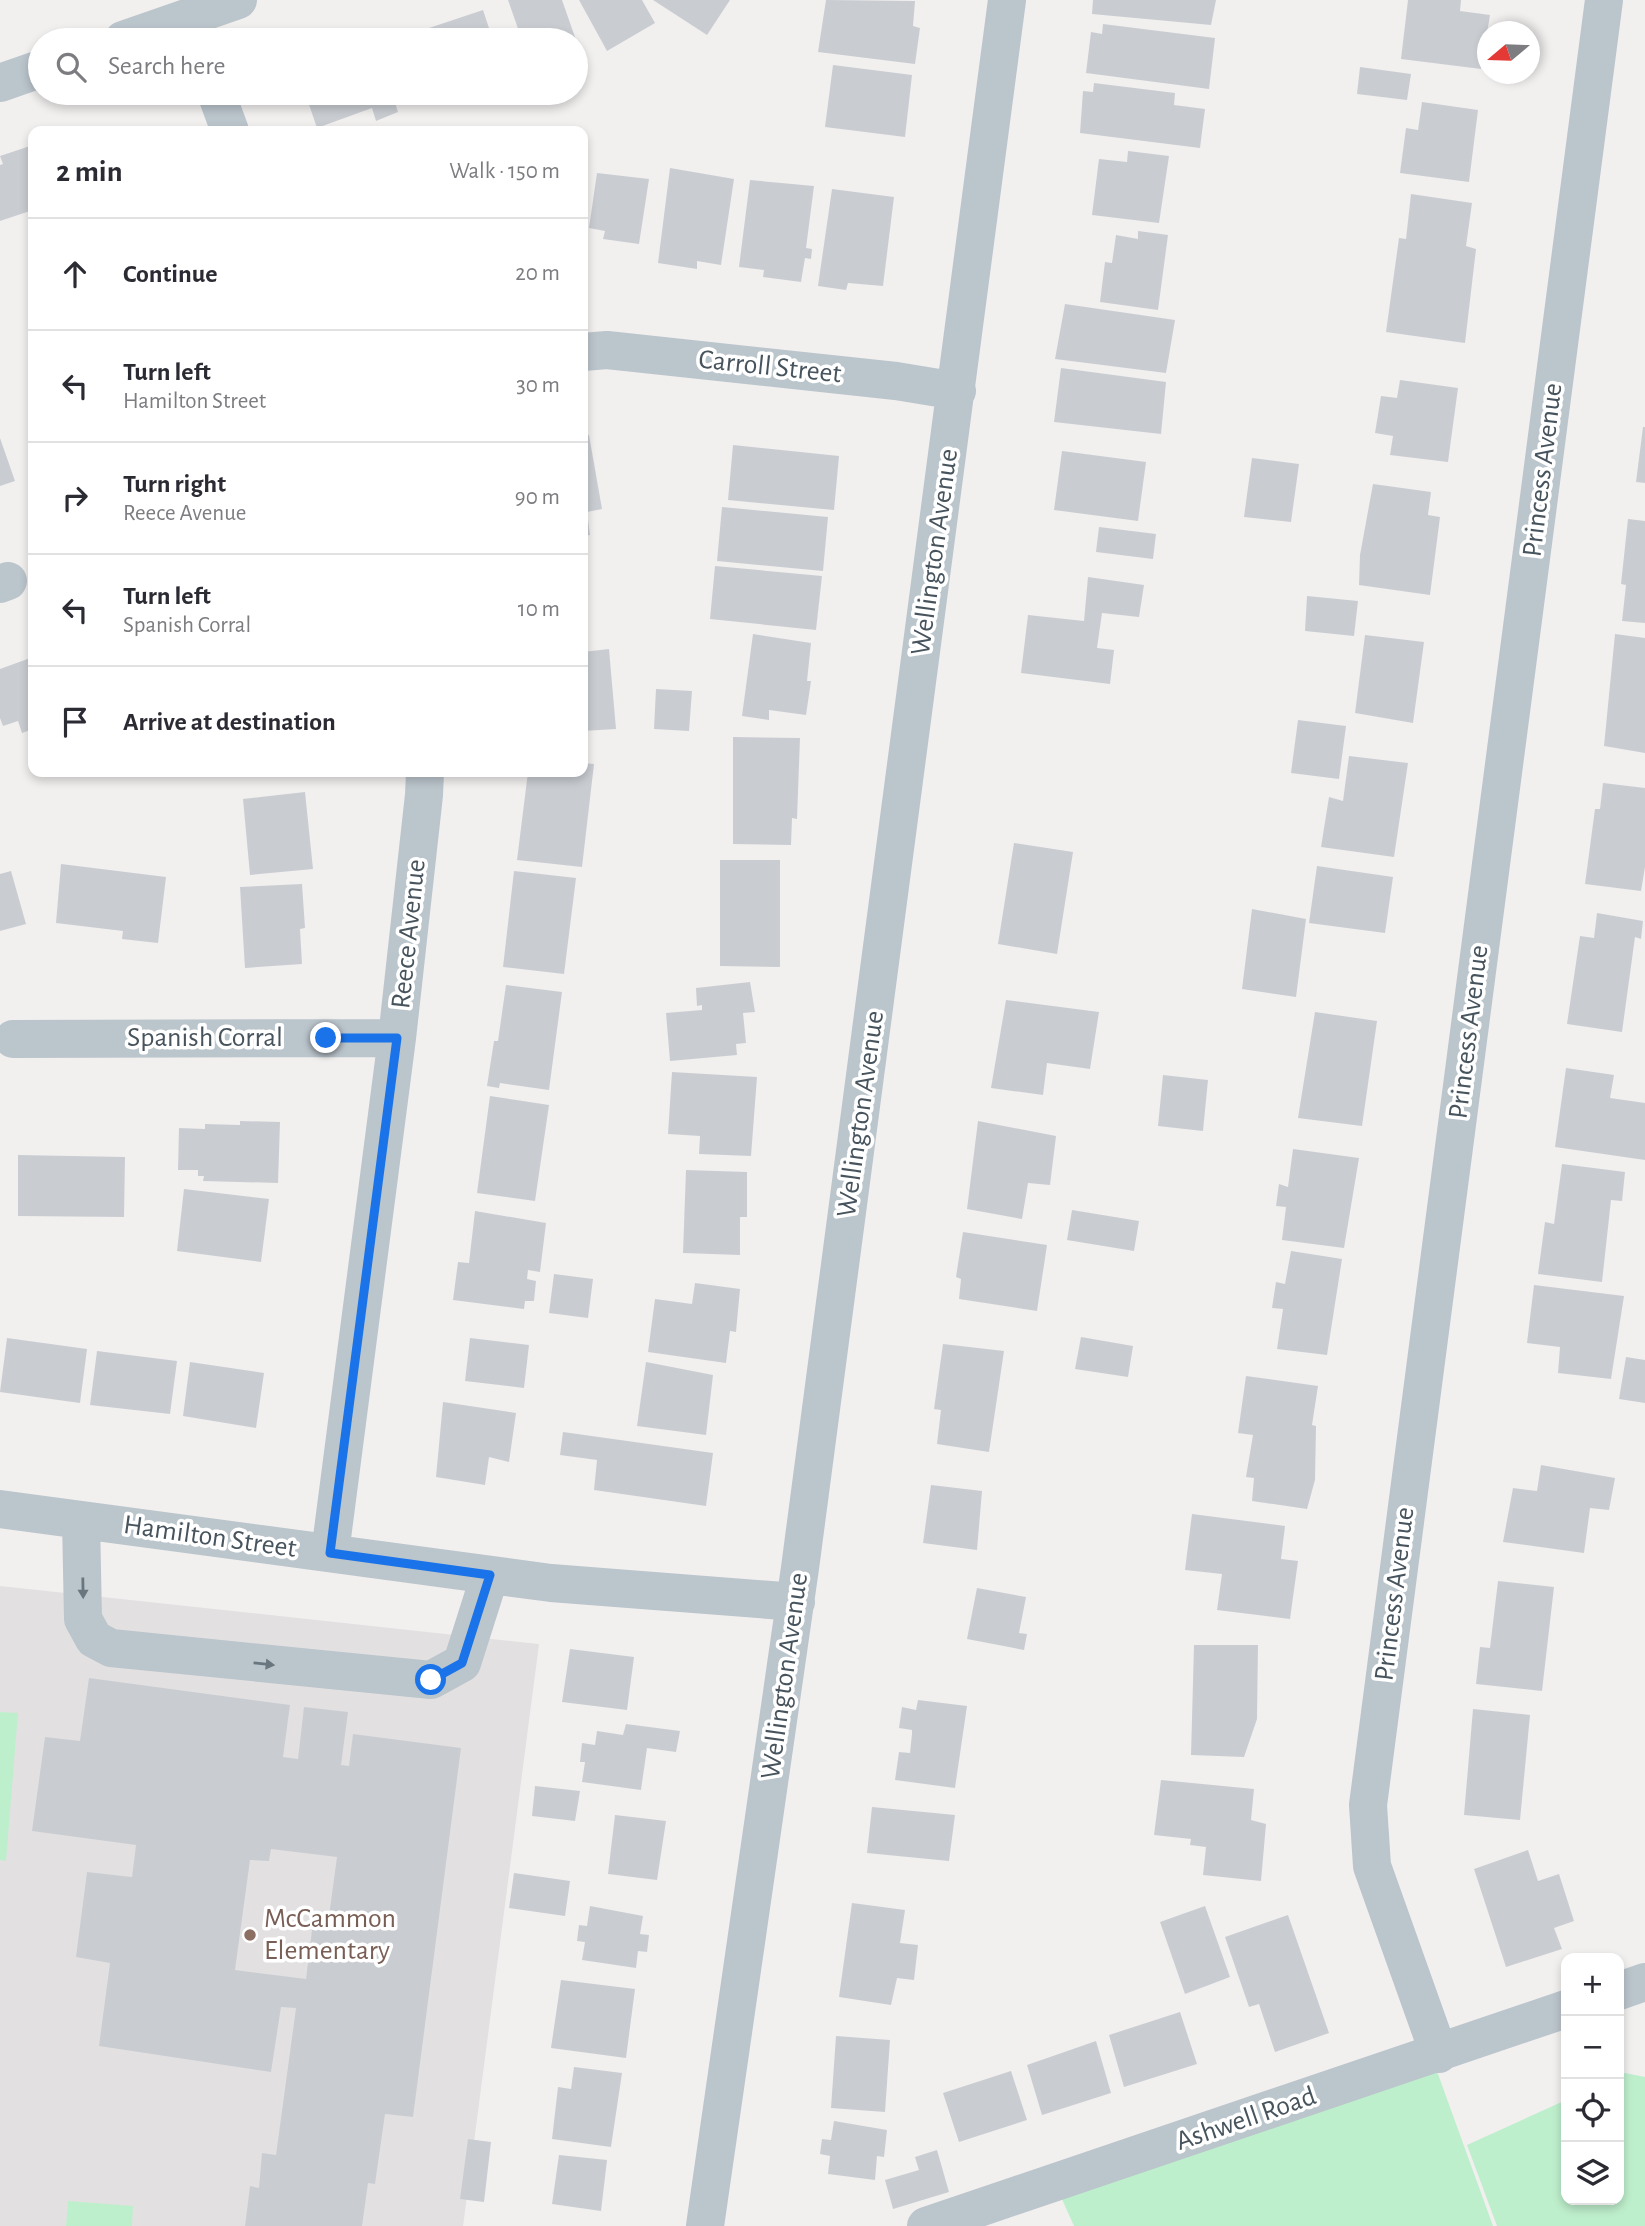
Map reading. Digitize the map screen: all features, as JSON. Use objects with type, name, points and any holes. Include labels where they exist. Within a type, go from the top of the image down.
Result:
[{"type":"street","points":[[161,28],[238,0]]},
{"type":"street","name":"Wellington Avenue","points":[[705,2226],[796,1602],[1007,0]]},
{"type":"street","name":"Princess Avenue","points":[[1439,2054],[1372,1866],[1368,1805],[1604,0]]},
{"type":"street","points":[[0,83],[28,73]]},
{"type":"street","points":[[220,105],[228,126]]},
{"type":"street","name":"Carroll Street","points":[[588,352],[607,350],[896,380],[957,391]]},
{"type":"street","name":"Reece Avenue","points":[[330,1553],[397,1038],[425,777]]},
{"type":"street","name":"Spanish Corral","points":[[13,1039],[397,1038]]},
{"type":"street","name":"Hamilton Street","points":[[0,1508],[551,1583],[796,1602]]},
{"type":"street","points":[[81,1520],[83,1619],[94,1639],[111,1648],[431,1680],[462,1663],[490,1575]]},
{"type":"street","points":[[1624,1989],[1645,1982]]},
{"type":"street","name":"Ashwell Road","points":[[926,2226],[1561,2011]]},
{"type":"shaded area","name":"McCammon Elementary","points":[[0,1586],[539,1644],[463,2226],[0,2226]]},
{"type":"green space","points":[[0,1712],[18,1713],[6,1861],[0,1860]]},
{"type":"green space","points":[[1430,2052],[1493,2226],[1074,2226],[1056,2186]]},
{"type":"green space","points":[[1624,2073],[1645,2077],[1645,2226],[1497,2226],[1467,2145],[1561,2102],[1561,2205],[1624,2205]]},
{"type":"green space","points":[[68,2201],[133,2206],[132,2226],[66,2226]]},
{"type":"building","points":[[508,0],[562,0],[572,28],[518,28]]},
{"type":"building","points":[[579,0],[642,0],[655,23],[607,51]]},
{"type":"building","points":[[653,0],[730,0],[707,35]]},
{"type":"building","points":[[826,0],[915,1],[913,26],[920,28],[915,64],[818,52]]},
{"type":"building","points":[[1093,0],[1216,0],[1211,25],[1092,14]]},
{"type":"building","points":[[1408,0],[1461,0],[1460,11],[1490,15],[1489,21],[1477,21],[1477,68],[1401,59]]},
{"type":"building","points":[[483,10],[489,28],[429,28]]},
{"type":"building","points":[[1103,24],[1215,38],[1209,89],[1086,73],[1091,32],[1102,34]]},
{"type":"building","points":[[833,65],[912,75],[905,137],[825,127]]},
{"type":"building","points":[[1360,67],[1411,74],[1407,100],[1357,94]]},
{"type":"building","points":[[1094,83],[1175,93],[1174,105],[1205,109],[1200,148],[1080,133],[1083,91],[1093,92]]},
{"type":"building","points":[[1422,102],[1478,110],[1469,182],[1400,173],[1406,128],[1418,130]]},
{"type":"building","points":[[309,105],[396,105],[398,112],[376,121],[372,108],[316,126]]},
{"type":"building","points":[[28,147],[28,212],[0,221],[0,165],[3,164],[0,156]]},
{"type":"building","points":[[1128,151],[1169,156],[1159,223],[1092,215],[1099,159],[1127,162]]},
{"type":"building","points":[[670,168],[734,179],[721,265],[697,261],[697,269],[658,263]]},
{"type":"building","points":[[597,173],[649,179],[639,244],[603,239],[605,231],[589,228]]},
{"type":"building","points":[[750,180],[814,186],[806,248],[812,249],[811,259],[805,258],[801,282],[763,277],[764,270],[739,267]]},
{"type":"building","points":[[832,189],[894,197],[883,286],[848,283],[846,290],[818,286]]},
{"type":"building","points":[[1411,194],[1472,203],[1466,246],[1476,249],[1465,343],[1386,332],[1399,238],[1406,239]]},
{"type":"building","points":[[1138,231],[1168,235],[1158,310],[1100,302],[1105,262],[1112,263],[1116,235],[1138,239]]},
{"type":"building","points":[[1065,304],[1175,320],[1166,373],[1055,359]]},
{"type":"building","points":[[1061,368],[1166,382],[1161,434],[1054,422]]},
{"type":"building","points":[[1400,380],[1458,388],[1448,462],[1390,455],[1393,436],[1375,433],[1381,396],[1397,398]]},
{"type":"building","points":[[1645,427],[1645,483],[1636,482]]},
{"type":"building","points":[[588,435],[602,509],[588,512]]},
{"type":"building","points":[[0,438],[15,481],[0,486]]},
{"type":"building","points":[[733,445],[839,456],[834,510],[728,500]]},
{"type":"building","points":[[1062,451],[1146,462],[1138,521],[1054,510]]},
{"type":"building","points":[[1252,458],[1299,464],[1291,522],[1244,517]]},
{"type":"building","points":[[1373,484],[1431,492],[1428,515],[1440,517],[1430,595],[1359,585],[1360,555]]},
{"type":"building","points":[[722,507],[828,517],[823,571],[717,561]]},
{"type":"building","points":[[1628,519],[1645,521],[1645,623],[1622,621],[1626,585],[1621,584]]},
{"type":"building","points":[[1099,527],[1156,534],[1153,559],[1096,552]]},
{"type":"building","points":[[715,566],[822,576],[816,630],[710,619]]},
{"type":"building","points":[[1088,577],[1144,585],[1139,617],[1102,613],[1097,648],[1114,650],[1110,684],[1021,673],[1028,615],[1084,621]]},
{"type":"building","points":[[1307,596],[1358,601],[1354,636],[1305,631]]},
{"type":"building","points":[[753,634],[811,643],[807,681],[811,681],[806,715],[769,710],[769,720],[742,716]]},
{"type":"building","points":[[1615,634],[1645,638],[1645,753],[1604,746]]},
{"type":"building","points":[[1365,635],[1424,642],[1413,723],[1355,713]]},
{"type":"building","points":[[609,649],[616,729],[588,731],[588,651]]},
{"type":"building","points":[[28,659],[28,731],[22,733],[18,721],[3,726],[0,718],[0,669]]},
{"type":"building","points":[[656,689],[692,691],[689,731],[654,729]]},
{"type":"building","points":[[1298,720],[1346,726],[1339,779],[1291,773]]},
{"type":"building","points":[[733,737],[800,738],[797,819],[792,818],[791,845],[733,844]]},
{"type":"building","points":[[1349,756],[1408,763],[1394,857],[1321,847],[1329,797],[1343,801]]},
{"type":"building","points":[[588,763],[594,764],[582,867],[517,860],[527,777],[588,777]]},
{"type":"building","points":[[1603,783],[1645,788],[1645,867],[1641,891],[1585,884],[1595,809],[1600,809]]},
{"type":"building","points":[[305,792],[313,869],[250,875],[243,799]]},
{"type":"building","points":[[1014,843],[1073,852],[1057,954],[998,944]]},
{"type":"building","points":[[720,860],[780,860],[780,967],[720,966]]},
{"type":"building","points":[[61,864],[166,877],[158,943],[122,939],[123,931],[56,923]]},
{"type":"building","points":[[1317,866],[1393,877],[1385,933],[1309,923]]},
{"type":"building","points":[[11,871],[26,924],[0,931],[0,874]]},
{"type":"building","points":[[514,871],[576,878],[564,974],[503,967]]},
{"type":"building","points":[[302,884],[305,928],[300,929],[302,964],[245,968],[240,887]]},
{"type":"building","points":[[1252,909],[1306,919],[1296,997],[1242,989]]},
{"type":"building","points":[[1597,913],[1643,921],[1641,939],[1635,937],[1622,1032],[1567,1024],[1580,936],[1594,938]]},
{"type":"building","points":[[750,982],[755,1012],[743,1013],[746,1043],[736,1044],[737,1055],[670,1061],[666,1013],[702,1010],[702,1005],[697,1006],[696,988]]},
{"type":"building","points":[[506,985],[562,992],[549,1090],[500,1083],[499,1088],[487,1086],[494,1041],[498,1041]]},
{"type":"building","points":[[1006,1000],[1099,1012],[1090,1069],[1047,1063],[1043,1095],[991,1088]]},
{"type":"building","points":[[1315,1012],[1377,1021],[1362,1126],[1298,1118]]},
{"type":"building","points":[[1566,1068],[1614,1075],[1610,1098],[1645,1103],[1645,1160],[1555,1147]]},
{"type":"building","points":[[672,1072],[757,1077],[751,1156],[699,1154],[700,1136],[668,1134]]},
{"type":"building","points":[[1163,1075],[1208,1080],[1203,1131],[1158,1126]]},
{"type":"building","points":[[490,1096],[549,1105],[535,1201],[477,1193]]},
{"type":"building","points":[[240,1121],[280,1122],[278,1183],[203,1181],[204,1176],[198,1176],[198,1170],[178,1170],[179,1128],[205,1129],[205,1124],[240,1125]]},
{"type":"building","points":[[978,1121],[1056,1136],[1050,1185],[1028,1183],[1022,1219],[967,1209]]},
{"type":"building","points":[[1293,1149],[1359,1158],[1344,1248],[1282,1240],[1286,1207],[1276,1206],[1279,1184],[1288,1187]]},
{"type":"building","points":[[18,1155],[125,1157],[124,1217],[18,1216]]},
{"type":"building","points":[[1562,1164],[1625,1172],[1622,1201],[1611,1200],[1602,1282],[1538,1274],[1545,1222],[1554,1224]]},
{"type":"building","points":[[686,1170],[747,1172],[747,1217],[740,1217],[740,1255],[683,1253]]},
{"type":"building","points":[[184,1189],[269,1199],[261,1262],[177,1251]]},
{"type":"building","points":[[1072,1210],[1139,1221],[1134,1251],[1067,1240]]},
{"type":"building","points":[[475,1211],[546,1223],[540,1272],[528,1270],[527,1279],[536,1281],[534,1301],[525,1301],[524,1309],[453,1300],[458,1262],[469,1263]]},
{"type":"building","points":[[963,1232],[1047,1245],[1037,1311],[959,1299],[961,1279],[956,1277]]},
{"type":"building","points":[[1291,1251],[1342,1259],[1327,1355],[1277,1349],[1283,1309],[1272,1308],[1276,1282],[1285,1284]]},
{"type":"building","points":[[554,1274],[593,1279],[588,1318],[549,1313]]},
{"type":"building","points":[[695,1283],[740,1289],[736,1332],[730,1331],[726,1363],[648,1352],[655,1299],[692,1304]]},
{"type":"building","points":[[1534,1285],[1624,1296],[1611,1379],[1558,1373],[1560,1347],[1527,1343]]},
{"type":"building","points":[[1081,1337],[1133,1346],[1128,1377],[1075,1369]]},
{"type":"building","points":[[7,1338],[87,1349],[80,1403],[0,1392]]},
{"type":"building","points":[[470,1338],[529,1345],[524,1388],[465,1381]]},
{"type":"building","points":[[943,1344],[1004,1351],[989,1452],[937,1444],[941,1410],[934,1409]]},
{"type":"building","points":[[97,1351],[177,1361],[170,1414],[90,1405]]},
{"type":"building","points":[[1626,1357],[1645,1360],[1645,1403],[1619,1399]]},
{"type":"building","points":[[190,1362],[264,1373],[256,1428],[183,1416]]},
{"type":"building","points":[[646,1362],[713,1375],[706,1435],[637,1426]]},
{"type":"building","points":[[1246,1376],[1318,1386],[1312,1425],[1316,1426],[1315,1480],[1307,1509],[1252,1501],[1254,1478],[1246,1477],[1253,1435],[1238,1433]]},
{"type":"building","points":[[443,1402],[516,1413],[509,1462],[489,1457],[485,1485],[436,1477]]},
{"type":"building","points":[[563,1432],[713,1453],[706,1506],[594,1490],[597,1460],[560,1455]]},
{"type":"building","points":[[1541,1465],[1615,1478],[1609,1510],[1590,1508],[1584,1553],[1503,1542],[1513,1488],[1537,1491]]},
{"type":"building","points":[[931,1485],[982,1491],[977,1550],[923,1543]]},
{"type":"building","points":[[1192,1514],[1285,1526],[1281,1559],[1298,1561],[1290,1619],[1217,1610],[1222,1574],[1185,1570]]},
{"type":"building","points":[[1498,1581],[1554,1587],[1542,1691],[1476,1684],[1480,1647],[1490,1648]]},
{"type":"building","points":[[977,1588],[1026,1597],[1019,1633],[1027,1634],[1024,1650],[967,1639]]},
{"type":"building","points":[[1194,1645],[1258,1645],[1257,1719],[1244,1757],[1191,1755]]},
{"type":"building","points":[[570,1649],[634,1657],[627,1710],[562,1702]]},
{"type":"building","points":[[89,1678],[290,1705],[283,1757],[298,1759],[304,1707],[348,1712],[341,1765],[349,1766],[353,1734],[461,1748],[413,2117],[385,2114],[375,2184],[368,2183],[362,2226],[245,2226],[250,2186],[259,2188],[262,2153],[276,2155],[296,2008],[281,2007],[271,2072],[99,2046],[110,1963],[76,1957],[87,1872],[132,1877],[136,1845],[32,1831],[45,1737],[80,1741]],"holes":[[[271,1849],[337,1857],[328,1923],[313,1922],[306,1979],[235,1970],[250,1860],[269,1861]]]},
{"type":"building","points":[[918,1700],[967,1706],[955,1788],[895,1780],[899,1752],[910,1753],[912,1734],[912,1730],[899,1728],[902,1707],[916,1710]]},
{"type":"building","points":[[1473,1709],[1530,1715],[1520,1820],[1464,1815]]},
{"type":"building","points":[[626,1724],[680,1731],[676,1752],[647,1748],[641,1790],[582,1782],[585,1762],[580,1762],[582,1743],[595,1745],[597,1731],[623,1735]]},
{"type":"building","points":[[1161,1780],[1254,1789],[1251,1820],[1266,1824],[1261,1881],[1203,1875],[1206,1847],[1190,1845],[1191,1839],[1154,1835]]},
{"type":"building","points":[[535,1786],[580,1791],[575,1821],[532,1816]]},
{"type":"building","points":[[872,1807],[955,1815],[949,1861],[867,1853]]},
{"type":"building","points":[[615,1815],[666,1821],[657,1880],[608,1874]]},
{"type":"building","points":[[1528,1850],[1538,1881],[1559,1874],[1574,1921],[1554,1928],[1562,1949],[1506,1967],[1474,1869]]},
{"type":"building","points":[[514,1873],[570,1881],[565,1916],[509,1908]]},
{"type":"building","points":[[852,1903],[905,1910],[900,1943],[918,1945],[914,1980],[897,1978],[891,2005],[839,1997]]},
{"type":"building","points":[[590,1906],[643,1916],[640,1934],[649,1935],[647,1952],[638,1951],[636,1968],[582,1960],[585,1942],[577,1941],[579,1925],[587,1926]]},
{"type":"building","points":[[1205,1906],[1230,1977],[1185,1994],[1160,1922]]},
{"type":"building","points":[[1288,1915],[1329,2033],[1275,2052],[1259,2004],[1249,2007],[1225,1937]]},
{"type":"building","points":[[561,1980],[635,1989],[626,2058],[551,2048]]},
{"type":"building","points":[[1180,2012],[1197,2064],[1124,2087],[1109,2035]]},
{"type":"building","points":[[836,2036],[890,2040],[885,2112],[831,2108]]},
{"type":"building","points":[[1096,2041],[1111,2093],[1042,2115],[1027,2065]]},
{"type":"building","points":[[574,2067],[622,2073],[611,2147],[552,2139],[558,2087],[571,2089]]},
{"type":"building","points":[[1011,2071],[1027,2120],[959,2142],[943,2093]]},
{"type":"building","points":[[834,2121],[887,2130],[884,2157],[877,2156],[875,2180],[828,2174],[830,2156],[820,2154],[822,2139],[831,2140]]},
{"type":"building","points":[[468,2139],[491,2142],[484,2202],[460,2199]]},
{"type":"building","points":[[937,2150],[949,2192],[893,2209],[885,2180],[919,2170],[915,2157]]},
{"type":"building","points":[[559,2155],[607,2160],[601,2211],[552,2204]]},
{"type":"place","name":"McCammon Elementary","points":[[250,1935]]},
{"type":"route","points":[[326,1038],[397,1038],[330,1553],[490,1575],[462,1663],[431,1680]]}]
